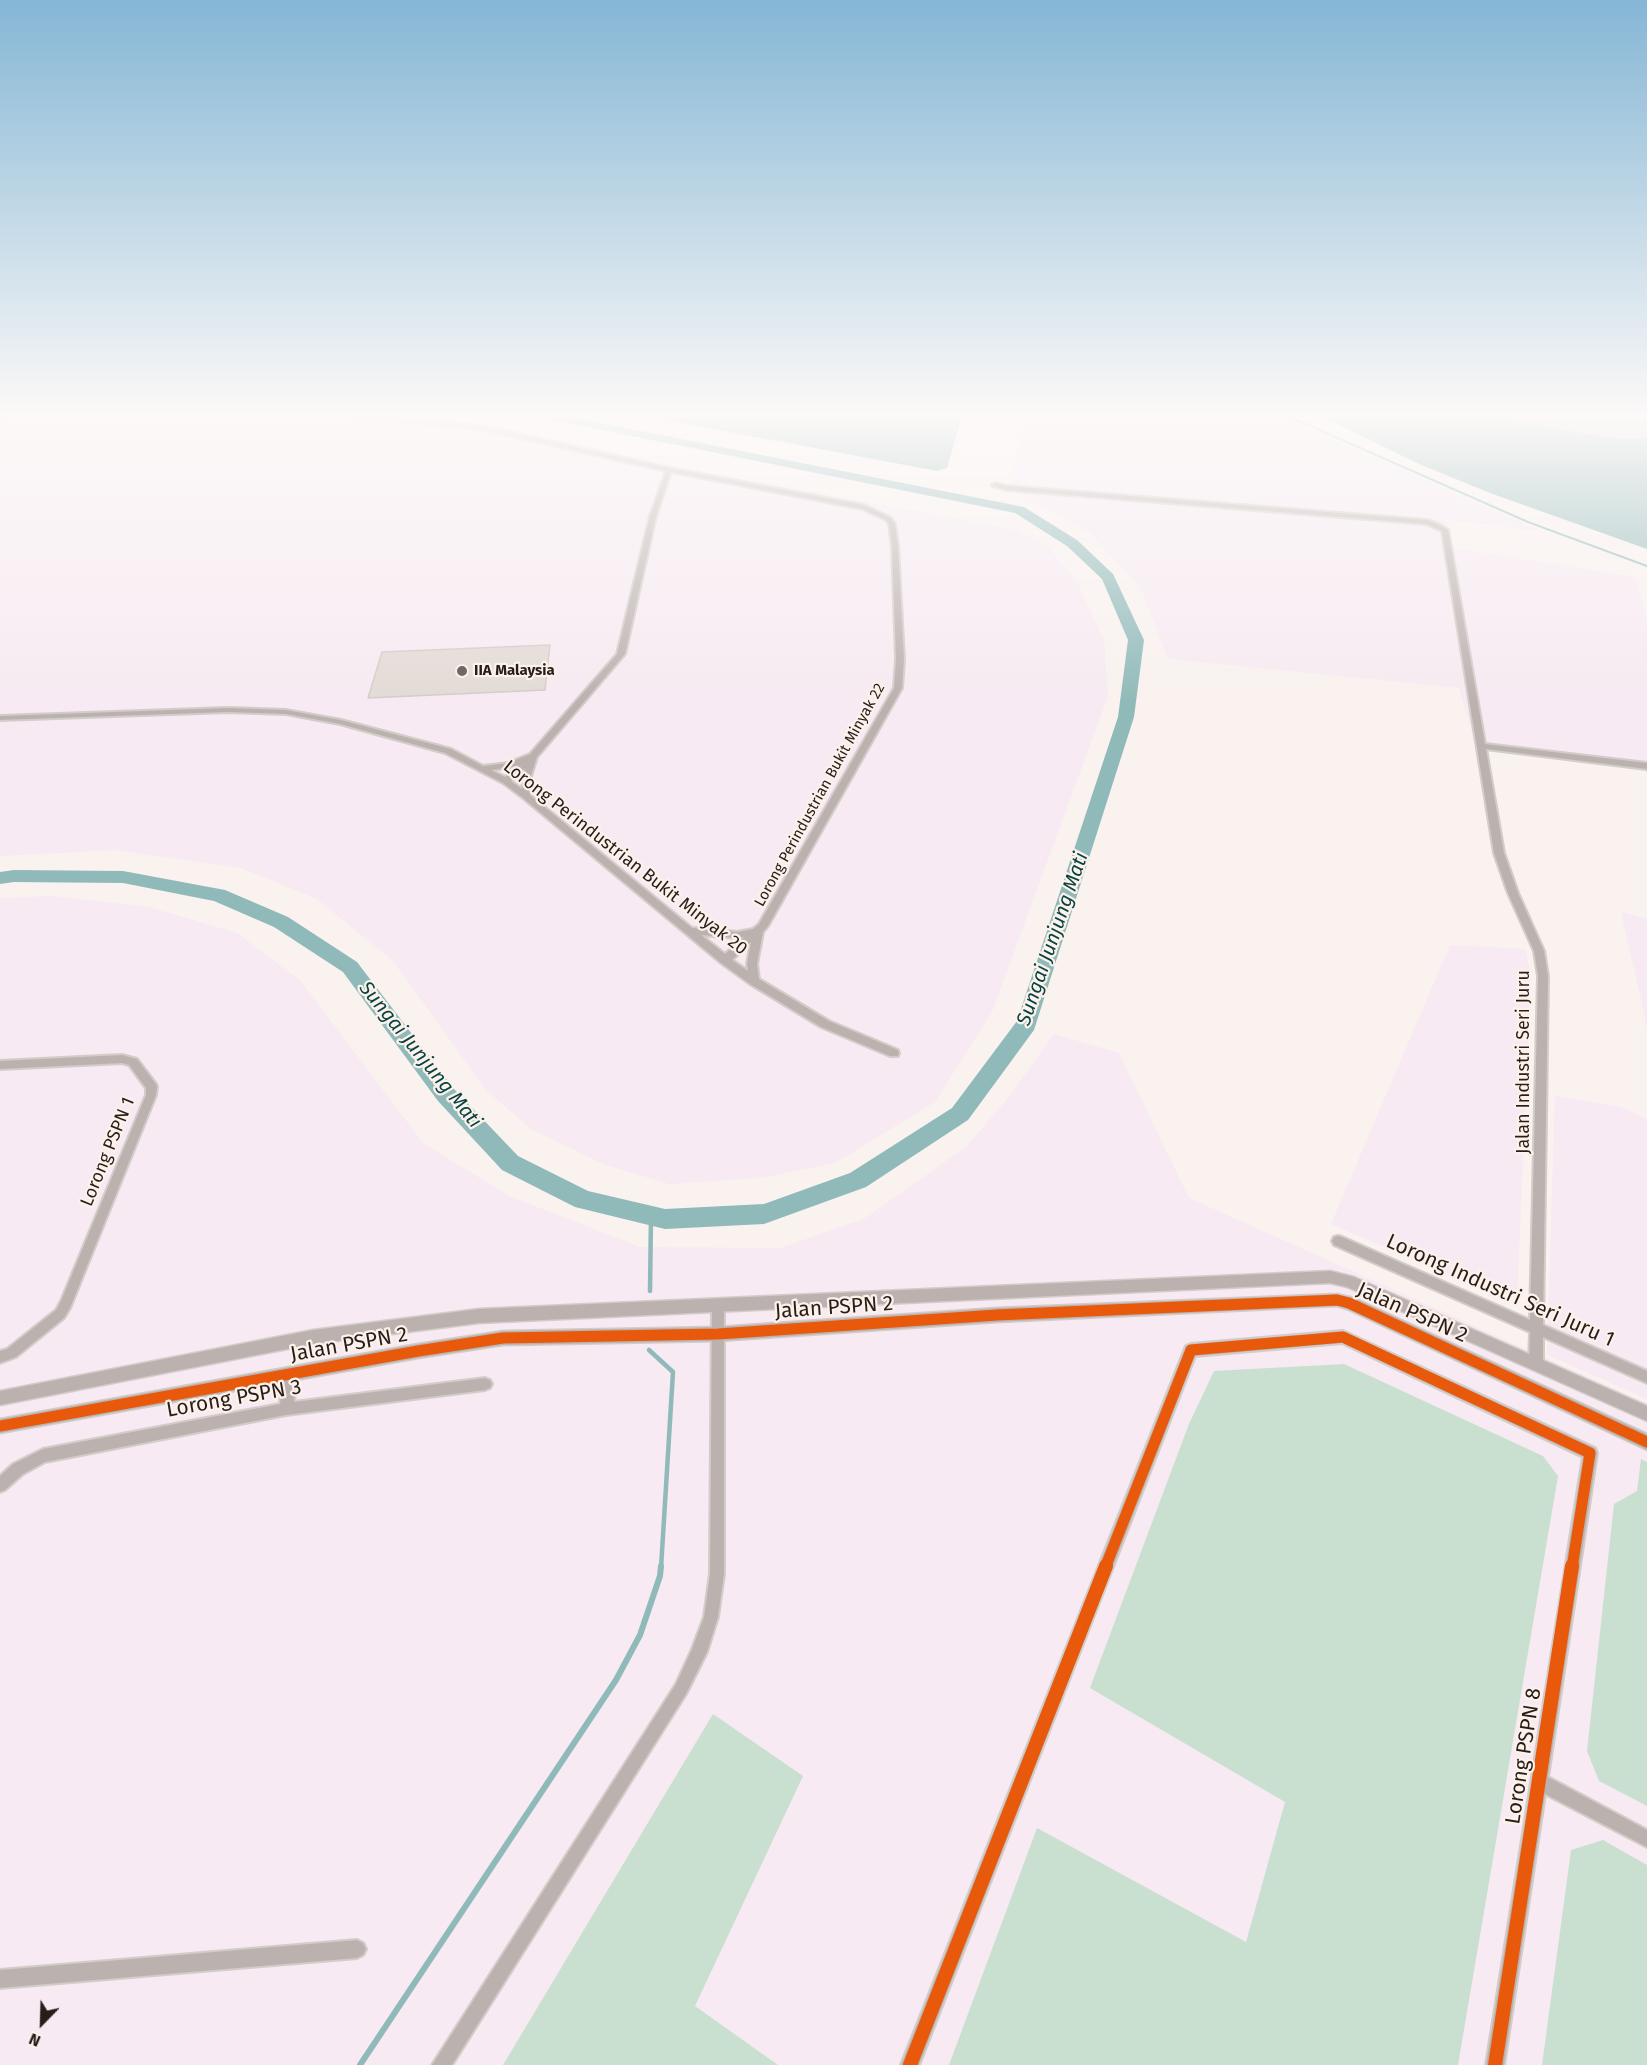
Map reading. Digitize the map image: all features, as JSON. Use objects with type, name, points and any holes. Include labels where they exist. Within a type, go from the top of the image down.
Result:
[{"type":"street","points":[[506,781],[533,756],[621,654],[655,509]]},
{"type":"street","name":"Lorong Perindustrian Bukit Minyak 22","points":[[725,960],[758,932],[898,688],[900,659],[892,524],[883,514],[870,509]]},
{"type":"street","name":"Jalan Industri Seri Juru","points":[[1255,509],[1436,525],[1445,530],[1499,853],[1513,893],[1539,951],[1543,976],[1536,1364]]},
{"type":"street","name":"Lorong Perindustrian Bukit Minyak 20","points":[[0,718],[228,710],[286,712],[341,722],[441,748],[506,781],[725,960],[754,981],[825,1024],[894,1053]]},
{"type":"street","points":[[1482,746],[1647,766]]},
{"type":"street","points":[[483,768],[509,765],[533,756]]},
{"type":"street","points":[[526,796],[527,776],[533,756]]},
{"type":"street","points":[[691,931],[726,935],[758,932],[752,964],[754,981]]},
{"type":"street","name":"Lorong PSPN 1","points":[[0,1065],[122,1059],[133,1062],[152,1087],[151,1095],[66,1304],[60,1314],[11,1353],[0,1358]]},
{"type":"street","name":"Lorong Industri Seri Juru 1","points":[[1338,1241],[1647,1377]]},
{"type":"street","name":"Jalan PSPN 2","points":[[0,1398],[313,1337],[479,1316],[1330,1277],[1349,1281],[1647,1414]]},
{"type":"street","name":"Jalan PSPN 2","points":[[0,1426],[503,1338],[718,1334],[997,1315],[1343,1300],[1647,1442]]},
{"type":"street","points":[[441,2065],[681,1689],[699,1653],[711,1617],[717,1574],[718,1306]]},
{"type":"street","name":"Lorong PSPN 8","points":[[910,2065],[1191,1350],[1343,1337],[1590,1454],[1495,2065]]},
{"type":"street","points":[[286,1409],[290,1374]]},
{"type":"street","name":"Lorong PSPN 3","points":[[0,1485],[18,1469],[43,1456],[286,1409],[485,1384]]},
{"type":"street","points":[[1538,1781],[1647,1839]]},
{"type":"street","points":[[0,1979],[357,1949]]},
{"type":"shaded area","points":[[0,509],[908,509],[1013,529],[1045,543],[1076,579],[1104,640],[1108,696],[992,1012],[935,1102],[835,1163],[760,1178],[669,1184],[603,1164],[531,1129],[486,1090],[393,961],[317,899],[241,868],[115,850],[0,856]]},
{"type":"shaded area","points":[[1047,509],[1491,509],[1540,531],[1446,520],[1454,548],[1636,577],[1647,621],[1647,774],[1645,770],[1476,746],[1459,688],[1168,659],[1140,587],[1087,530]]},
{"type":"shaded area","points":[[52,896],[149,907],[237,933],[300,980],[423,1143],[509,1196],[640,1247],[780,1248],[864,1219],[966,1147],[1008,1098],[1054,1034],[1119,1053],[1189,1198],[1647,1403],[1647,2065],[0,2065],[0,898]]},
{"type":"shaded area","points":[[1621,912],[1647,919],[1647,1026]]},
{"type":"shaded area","points":[[1450,945],[1525,949],[1531,975],[1517,1297],[1503,1298],[1331,1224]]},
{"type":"shaded area","points":[[1555,1096],[1621,1107],[1647,1119],[1647,1399],[1547,1355]]},
{"type":"green space","points":[[1344,1364],[1543,1456],[1558,1476],[1458,2065],[949,2065],[1037,1828],[1246,1942],[1285,1802],[1090,1688],[1189,1424],[1214,1371]]},
{"type":"green space","points":[[1641,1459],[1647,1462],[1647,1806],[1599,1781],[1587,1751],[1614,1504],[1637,1491]]},
{"type":"green space","points":[[713,1714],[803,1776],[695,2006],[778,2065],[503,2065]]},
{"type":"green space","points":[[1603,1840],[1647,1865],[1647,2065],[1542,2065],[1571,1850]]},
{"type":"water","points":[[1536,509],[1647,509],[1647,549]]},
{"type":"building","name":"IIA Malaysia","points":[[550,645],[545,690],[368,698],[382,652]]},
{"type":"waterway","name":"Sungai Junjung Mati","points":[[0,878],[14,876],[123,877],[218,895],[281,922],[350,967],[446,1095],[510,1163],[583,1200],[665,1219],[764,1214],[858,1180],[960,1114],[1027,1024],[1126,717],[1136,640],[1108,577],[1072,543],[1016,509]]},
{"type":"waterway","points":[[1499,509],[1647,566]]},
{"type":"waterway","points":[[650,1291],[651,1216]]},
{"type":"waterway","points":[[649,1350],[673,1372],[661,1568]]},
{"type":"waterway","points":[[360,2065],[616,1680],[640,1635],[660,1576],[661,1566]]},
{"type":"cycle path","points":[[0,1426],[418,1351],[503,1338],[718,1334],[997,1315],[1337,1300],[1349,1303],[1647,1442]]},
{"type":"cycle path","points":[[910,2065],[1191,1350],[1343,1337],[1590,1453],[1495,2065]]},
{"type":"place","name":"IIA Malaysia","points":[[462,671]]}]
